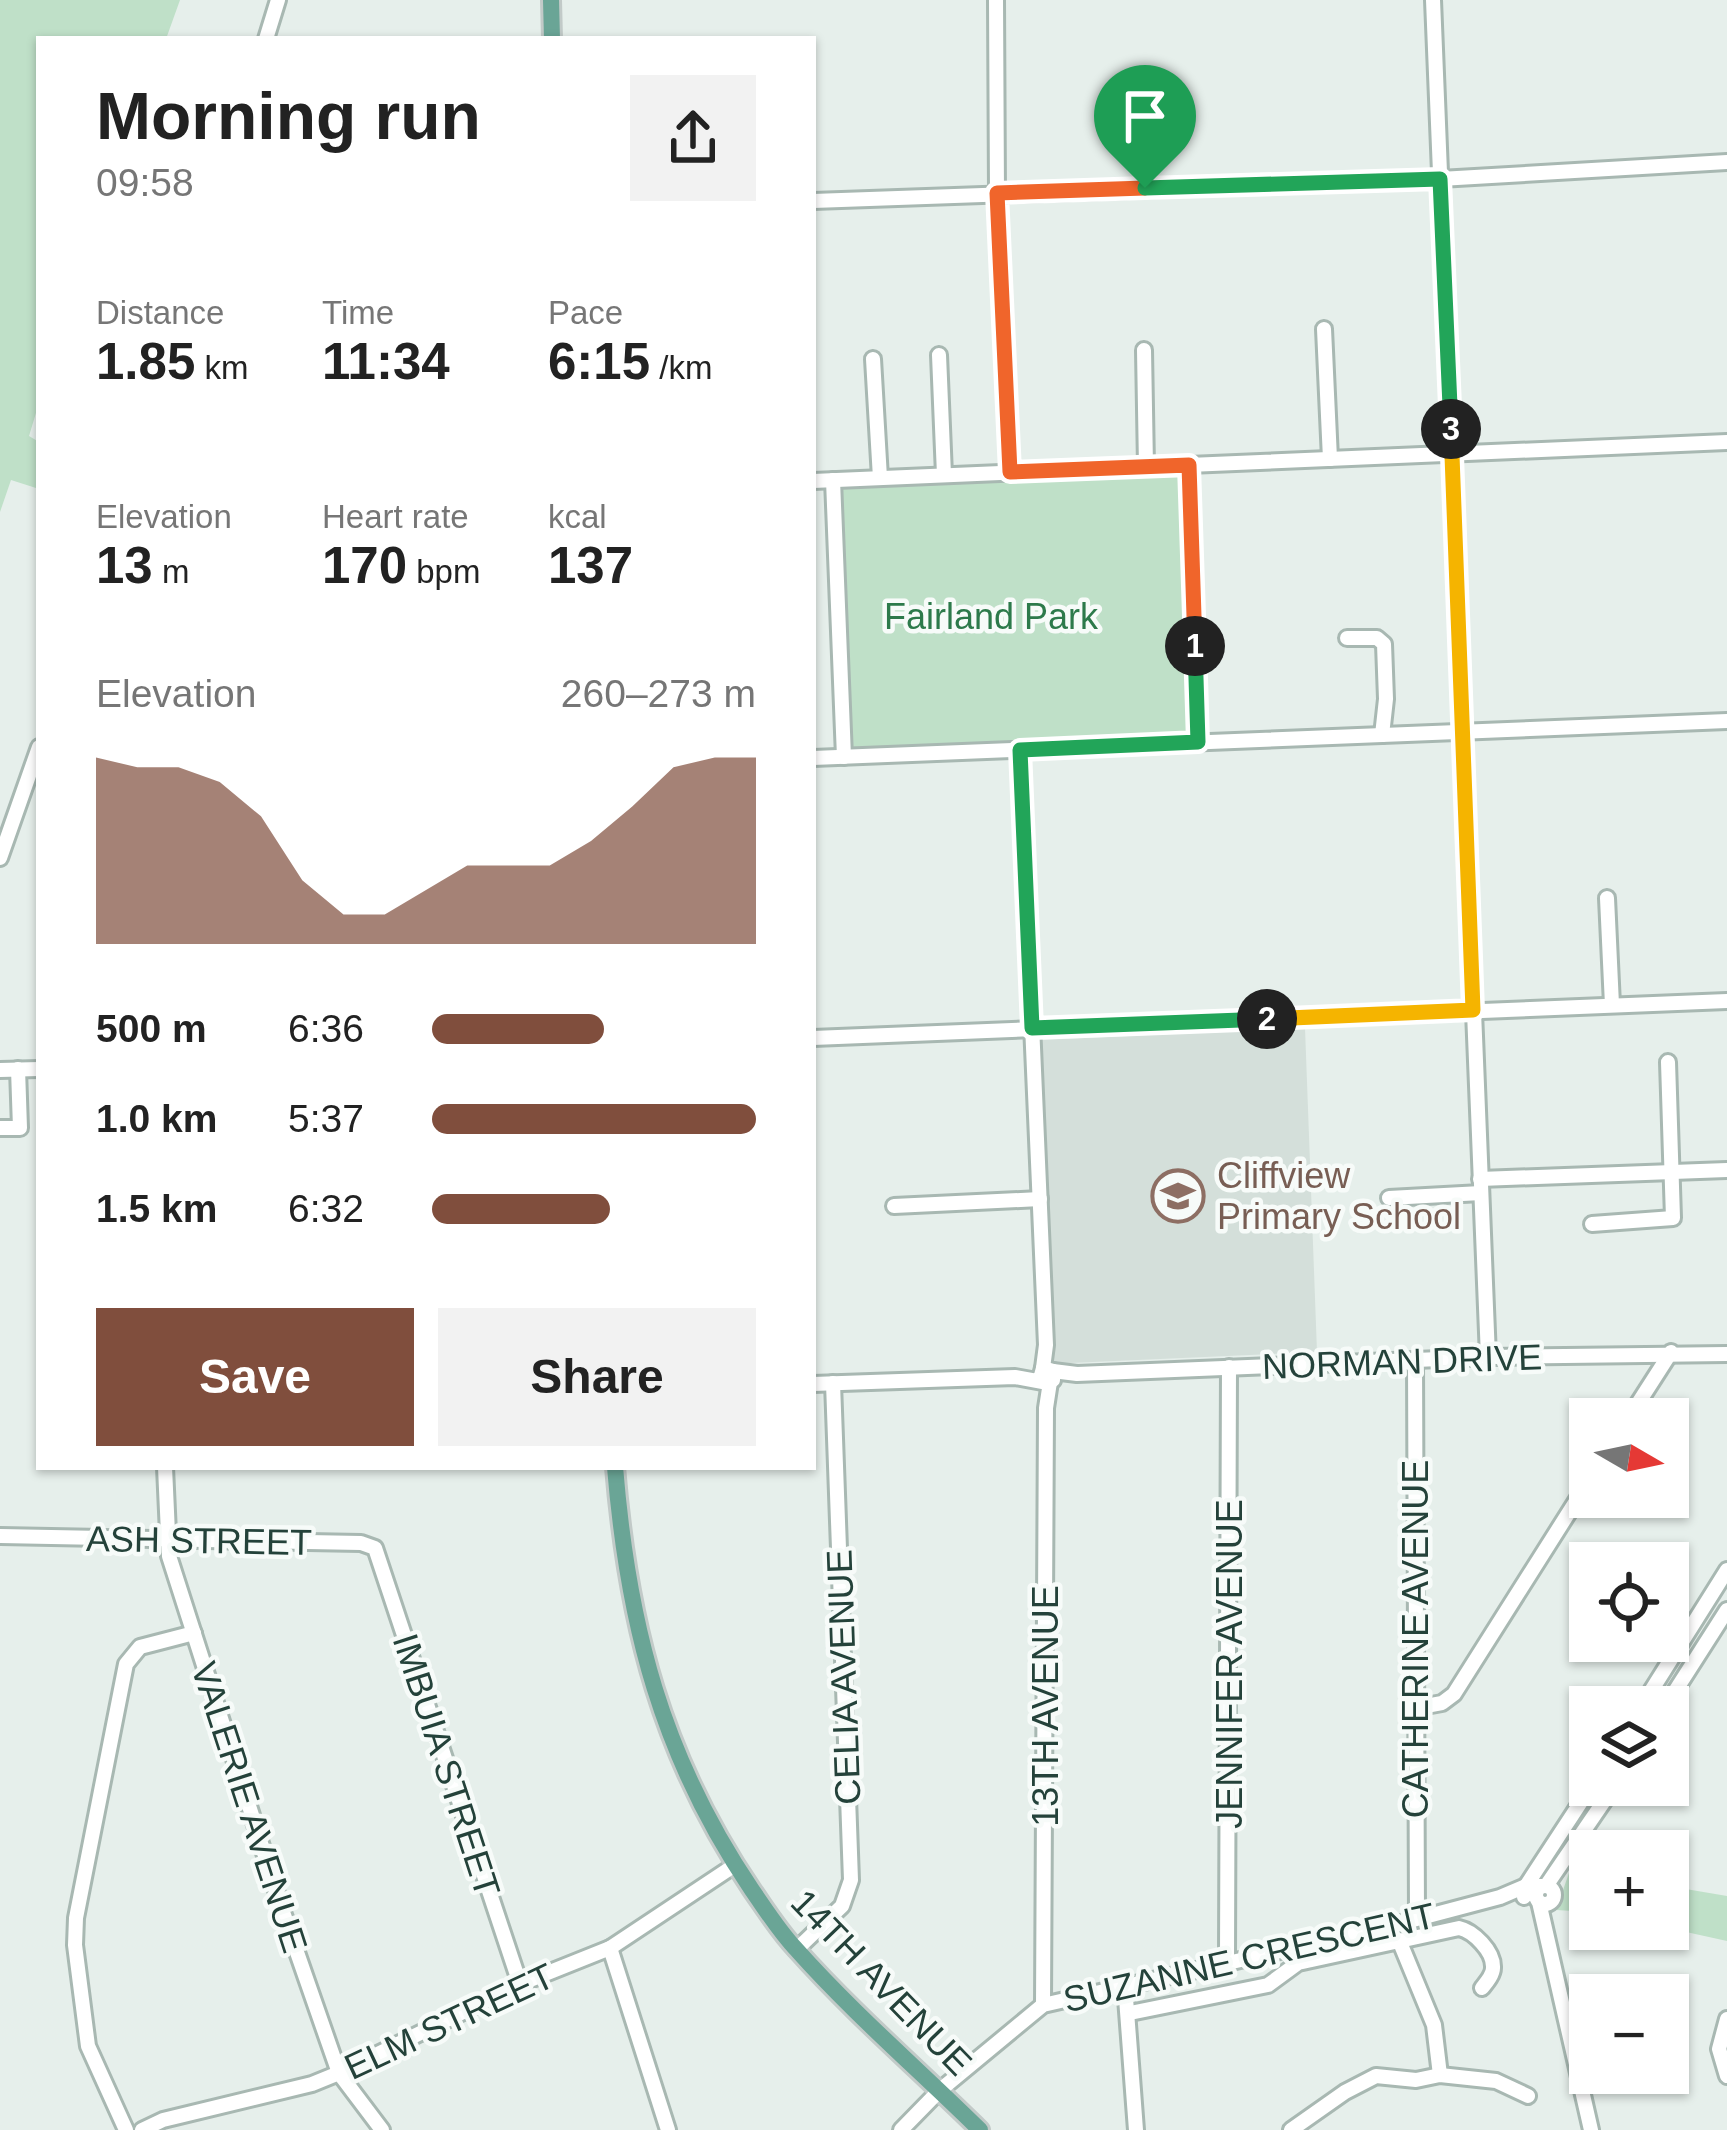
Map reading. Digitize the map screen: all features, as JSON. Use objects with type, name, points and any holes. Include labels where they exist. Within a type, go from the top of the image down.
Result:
[{"type":"main road","points":[[551,0],[552,36]]},
{"type":"main road","name":"14TH AVENUE","points":[[615,1470],[626,1577],[656,1701],[696,1796],[735,1865],[796,1949],[980,2130]]},
{"type":"street","points":[[267,36],[278,0]]},
{"type":"street","points":[[992,0],[1010,472]]},
{"type":"street","points":[[1433,0],[1488,1357]]},
{"type":"street","points":[[816,201],[1440,179],[1727,162]]},
{"type":"street","points":[[1324,329],[1330,459]]},
{"type":"street","points":[[1144,350],[1146,466]]},
{"type":"street","points":[[938,355],[944,475]]},
{"type":"street","points":[[873,359],[880,478]]},
{"type":"street","points":[[816,481],[1727,442]]},
{"type":"street","points":[[1189,465],[1198,742]]},
{"type":"street","points":[[833,480],[844,757]]},
{"type":"street","points":[[1347,638],[1377,638],[1384,644],[1382,735]]},
{"type":"street","points":[[816,758],[1727,721]]},
{"type":"street","name":"13TH AVENUE","points":[[1020,750],[1046,1345],[1043,2005]]},
{"type":"street","points":[[0,858],[36,756]]},
{"type":"street","points":[[1607,898],[1612,1005]]},
{"type":"street","points":[[816,1037],[1727,1000]]},
{"type":"street","points":[[1592,1224],[1671,1219],[1668,1062]]},
{"type":"street","points":[[17,1069],[20,1128]]},
{"type":"street","points":[[0,1070],[36,1069]]},
{"type":"street","points":[[0,1128],[36,1127]]},
{"type":"street","points":[[1389,1198],[1612,1174],[1727,1170]]},
{"type":"street","points":[[894,1206],[1040,1199]]},
{"type":"street","points":[[1641,1398],[1671,1352]]},
{"type":"street","name":"NORMAN DRIVE","points":[[816,1384],[1488,1357],[1727,1354]]},
{"type":"street","name":"CATHERINE AVENUE","points":[[1415,1360],[1417,1918]]},
{"type":"street","name":"JENNIFER AVENUE","points":[[1227,1960],[1229,1367]]},
{"type":"street","name":"CELIA AVENUE","points":[[796,1949],[842,1906],[850,1880],[833,1383]]},
{"type":"street","name":"VALERIE AVENUE","points":[[165,1470],[166,1540],[194,1633],[339,2073],[382,2130]]},
{"type":"street","points":[[1415,1708],[1442,1703],[1454,1694],[1569,1512]]},
{"type":"street","name":"ASH STREET","points":[[0,1536],[373,1546]]},
{"type":"street","name":"IMBUIA STREET","points":[[373,1546],[520,1984]]},
{"type":"street","points":[[1654,1686],[1727,1570]]},
{"type":"street","points":[[1678,1686],[1727,1610]]},
{"type":"street","points":[[126,2130],[83,2026],[76,1918],[126,1664],[140,1647],[194,1633]]},
{"type":"street","points":[[1579,1806],[1546,1857],[1538,1893],[1591,2130]]},
{"type":"street","points":[[1538,1893],[1567,1860],[1602,1806]]},
{"type":"street","name":"ELM STREET","points":[[142,2130],[163,2120],[312,2084],[339,2073],[520,1984],[610,1948],[735,1865]]},
{"type":"street","name":"SUZANNE CRESCENT","points":[[901,2130],[939,2091],[1043,2005],[1499,1897],[1538,1893]]},
{"type":"street","points":[[1130,2013],[1270,1984],[1298,1964],[1459,1928],[1468,1929],[1493,1966],[1482,1988]]},
{"type":"street","points":[[1400,1940],[1435,2028],[1440,2075]]},
{"type":"street","points":[[610,1948],[668,2130]]},
{"type":"street","points":[[1283,1948],[1286,1971]]},
{"type":"street","points":[[1125,1985],[1136,2130]]},
{"type":"street","points":[[1727,2019],[1718,2049],[1727,2076]]},
{"type":"street","points":[[1291,2130],[1376,2076],[1496,2080],[1528,2096]]},
{"type":"shaded area","name":"Cliffview Primary School","points":[[1305,1028],[1317,1352],[1048,1364],[1041,1040]]},
{"type":"green space","points":[[0,0],[180,0],[167,36],[36,36],[36,413],[29,436],[36,440],[36,488],[11,480],[0,512]]},
{"type":"green space","name":"Fairland Park","points":[[1188,471],[1194,743],[846,757],[835,485]]},
{"type":"green space","points":[[1569,1873],[1569,1911],[1556,1910]]},
{"type":"green space","points":[[1689,1890],[1727,1896],[1727,1941],[1689,1933]]},
{"type":"place","name":"Cliffview Primary School","points":[[1178,1196]]},
{"type":"route","points":[[1440,179],[1473,1010],[1032,1028],[1020,750],[1198,742],[1189,465],[1010,472],[997,193],[1145,188],[1440,179]]}]
